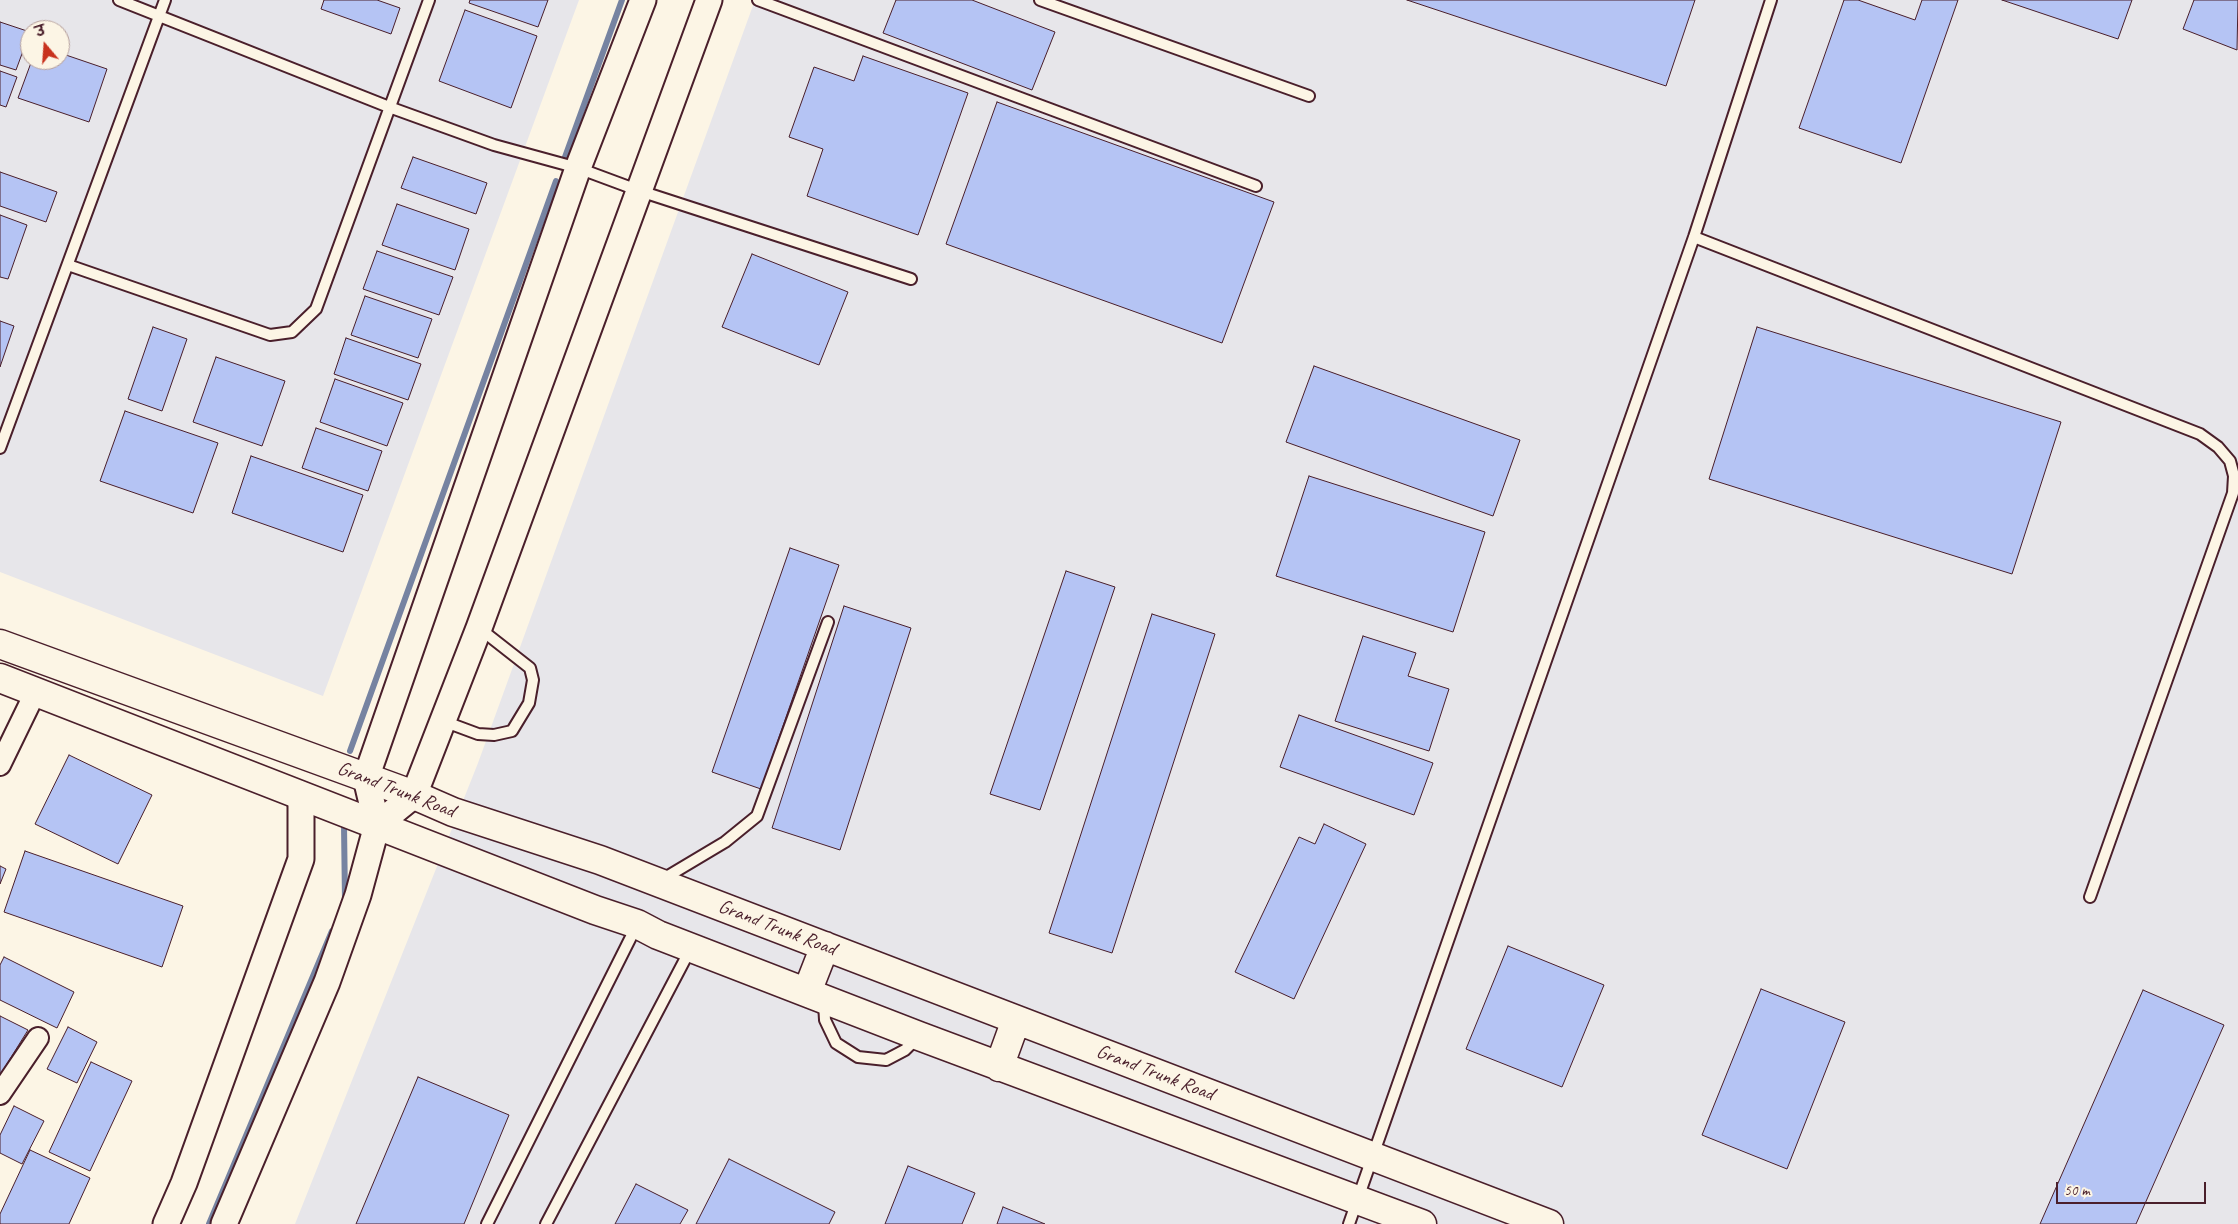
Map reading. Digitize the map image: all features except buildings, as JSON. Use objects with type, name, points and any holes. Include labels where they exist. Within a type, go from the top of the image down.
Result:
[{"type":"highway","name":"Grand Trunk Road","points":[[0,644],[366,778],[453,812],[600,860],[1549,1224]]},
{"type":"highway","name":"Grand Trunk Road","points":[[0,678],[999,1066],[1354,1212],[1422,1224]]},
{"type":"highway","points":[[815,996],[824,946]]},
{"type":"highway","points":[[999,1066],[1016,1020]]},
{"type":"street","points":[[224,1224],[327,982],[358,895],[377,825],[366,778],[578,168],[643,0]]},
{"type":"street","points":[[377,825],[414,796],[479,628],[709,0]]},
{"type":"street","points":[[0,765],[35,693]]},
{"type":"street","points":[[166,1224],[184,1183],[301,859],[301,795]]},
{"type":"street","points":[[0,1094],[38,1038]]},
{"type":"lane","points":[[119,0],[389,107],[494,145],[578,168],[640,191],[911,279]]},
{"type":"lane","points":[[0,448],[165,0]]},
{"type":"lane","points":[[68,265],[270,335],[292,332],[316,309],[429,0]]},
{"type":"lane","points":[[758,0],[1256,186]]},
{"type":"lane","points":[[1040,0],[1309,96]]},
{"type":"lane","points":[[1354,1212],[1694,237],[1771,0]]},
{"type":"lane","points":[[1694,237],[2200,434],[2218,447],[2230,461],[2234,476],[2233,493],[2090,897]]},
{"type":"lane","points":[[658,882],[725,842],[757,816],[828,622]]},
{"type":"lane","points":[[442,721],[478,734],[512,731],[529,703],[533,680],[530,668],[479,628]]},
{"type":"lane","points":[[487,1224],[637,924]]},
{"type":"lane","points":[[546,1224],[691,947]]},
{"type":"lane","points":[[815,996],[836,1043],[858,1057],[886,1060],[905,1050],[919,1036]]},
{"type":"shaded area","points":[[0,0],[579,0],[323,696],[0,572]]},
{"type":"shaded area","points":[[755,0],[2238,0],[2238,1224],[295,1224],[478,763]]},
{"type":"waterway","points":[[565,157],[622,0]]},
{"type":"waterway","points":[[350,751],[556,181]]},
{"type":"waterway","points":[[344,825],[345,901]]},
{"type":"waterway","points":[[209,1224],[332,931]]}]
